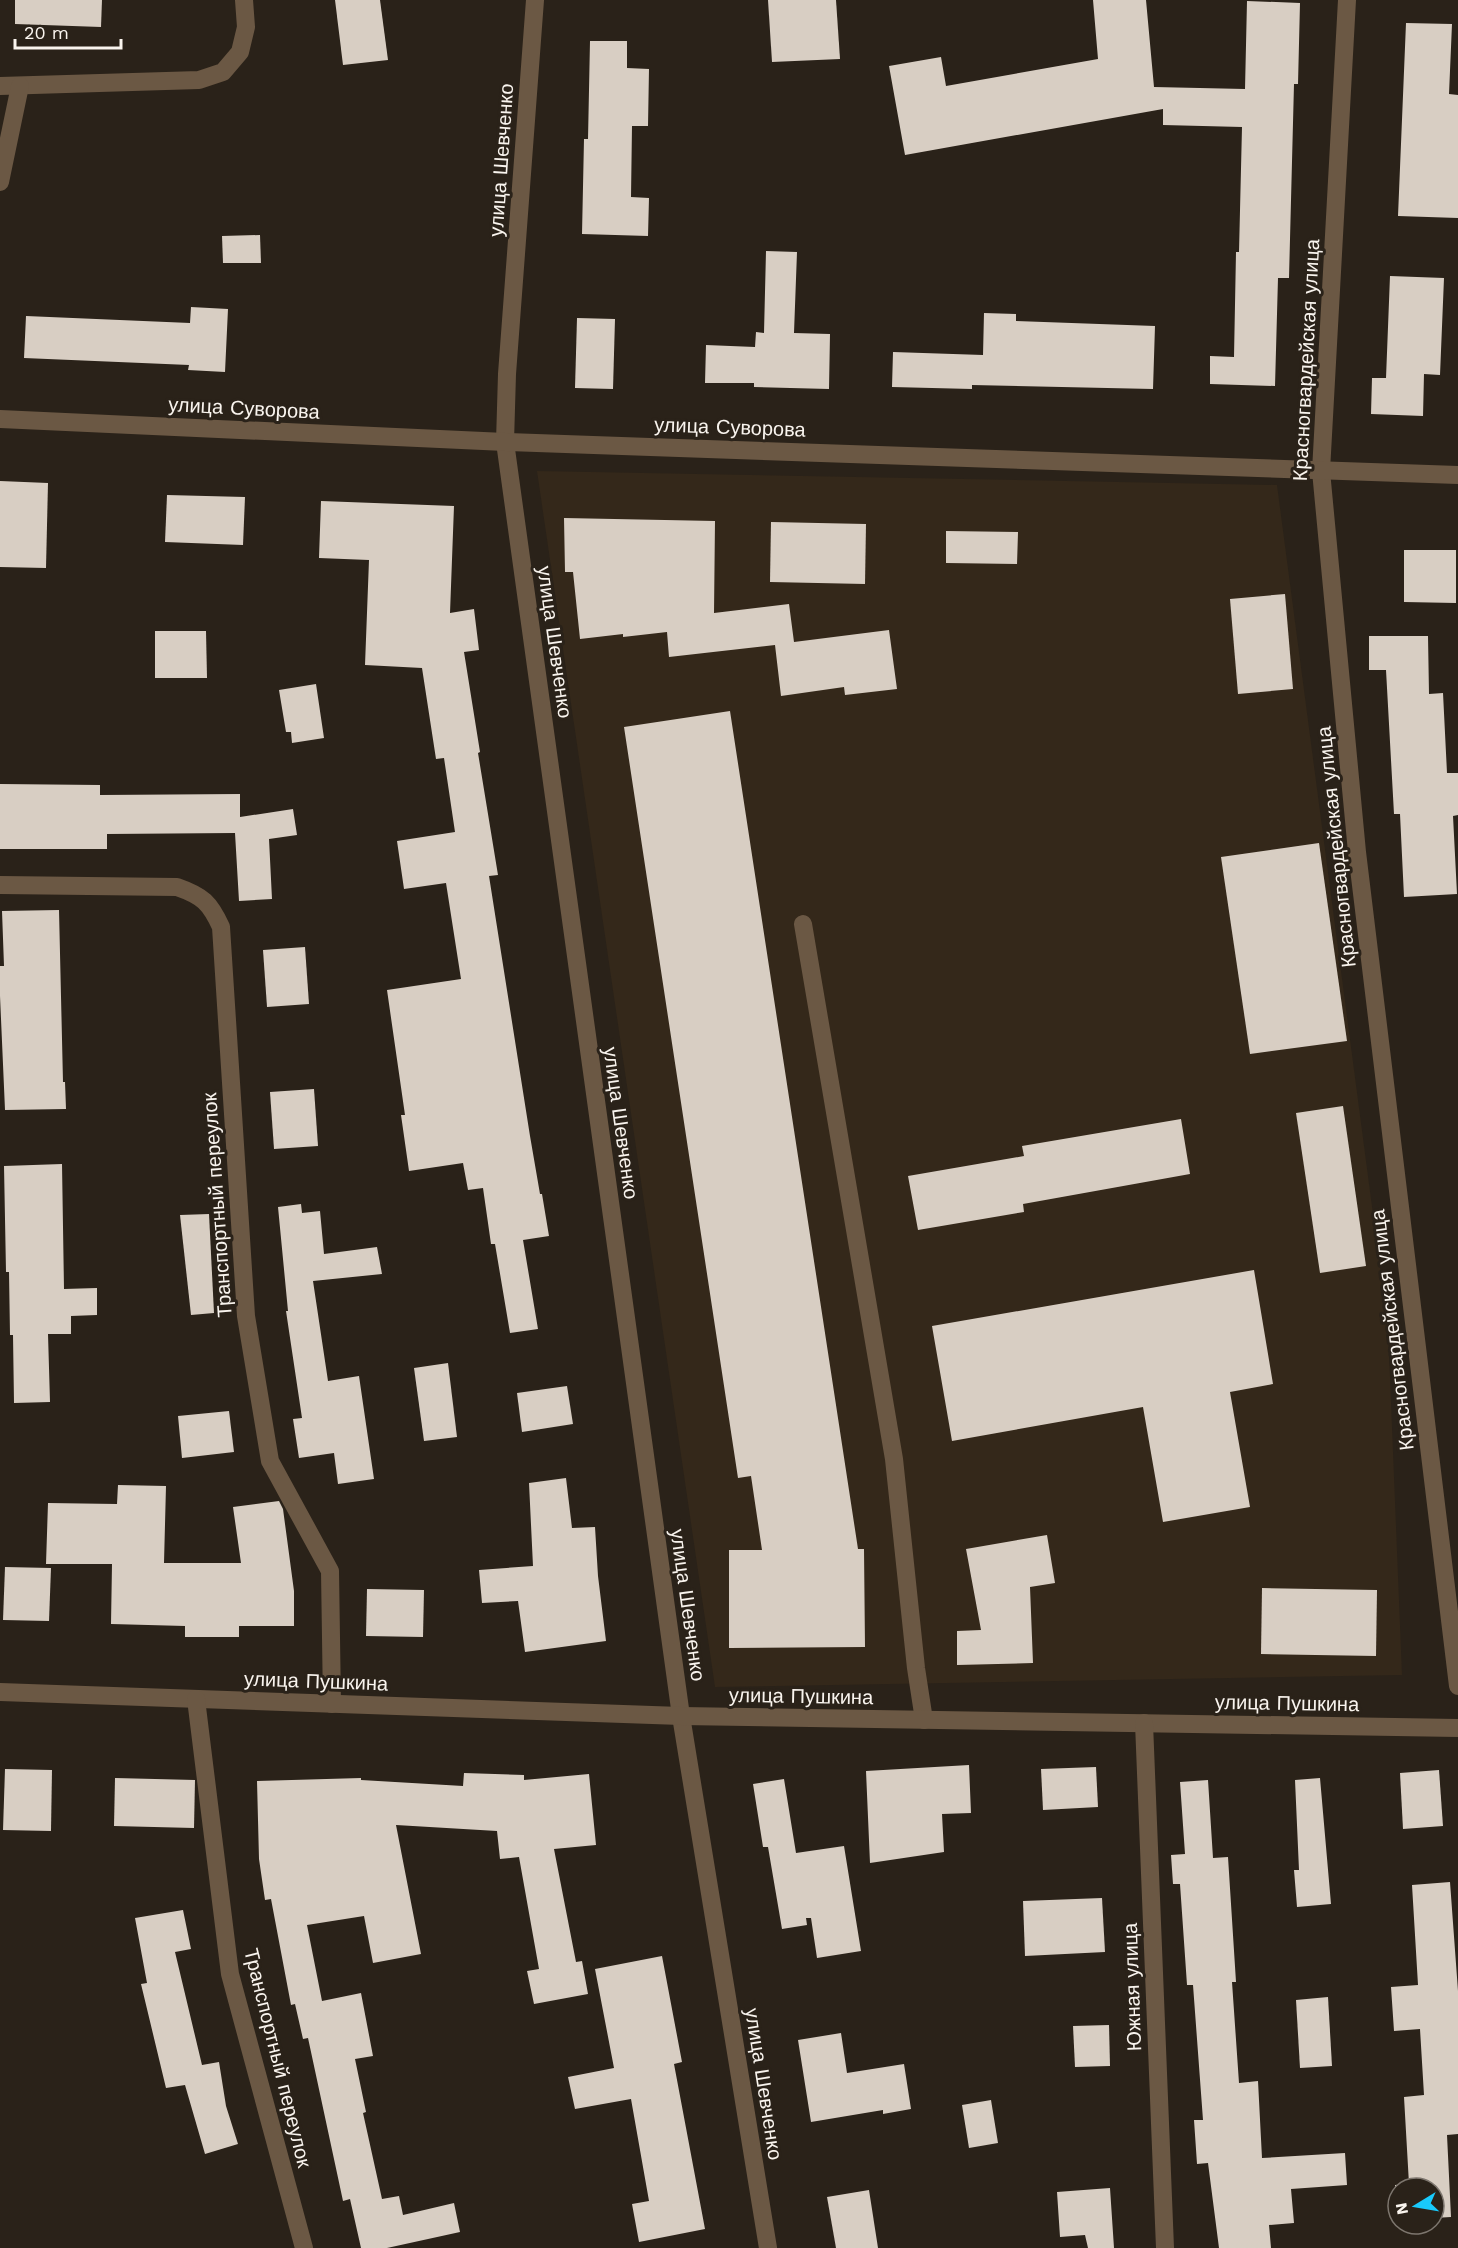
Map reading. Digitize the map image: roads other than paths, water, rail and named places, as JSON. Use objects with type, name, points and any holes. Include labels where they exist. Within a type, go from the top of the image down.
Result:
[{"type":"street","points":[[0,86],[199,80],[222,72],[240,52],[246,27],[244,0]]},
{"type":"street","name":"улица Шевченко","points":[[536,0],[507,374],[505,442],[681,1716],[768,2248]]},
{"type":"street","name":"Красногвардейская улица","points":[[1347,0],[1321,471],[1357,852],[1458,1686]]},
{"type":"street","points":[[0,182],[20,86]]},
{"type":"street","name":"улица Суворова","points":[[0,419],[505,442],[1458,475]]},
{"type":"street","name":"Транспортный переулок","points":[[0,885],[177,887],[198,895],[213,909],[221,927],[246,1316],[270,1461],[330,1571],[333,1704]]},
{"type":"street","points":[[803,924],[894,1459],[916,1668],[924,1720]]},
{"type":"street","name":"улица Пушкина","points":[[0,1692],[681,1716],[1458,1728]]},
{"type":"street","name":"Транспортный переулок","points":[[196,1699],[230,1974],[304,2248]]},
{"type":"street","name":"Южная улица","points":[[1144,1723],[1165,2248]]}]
